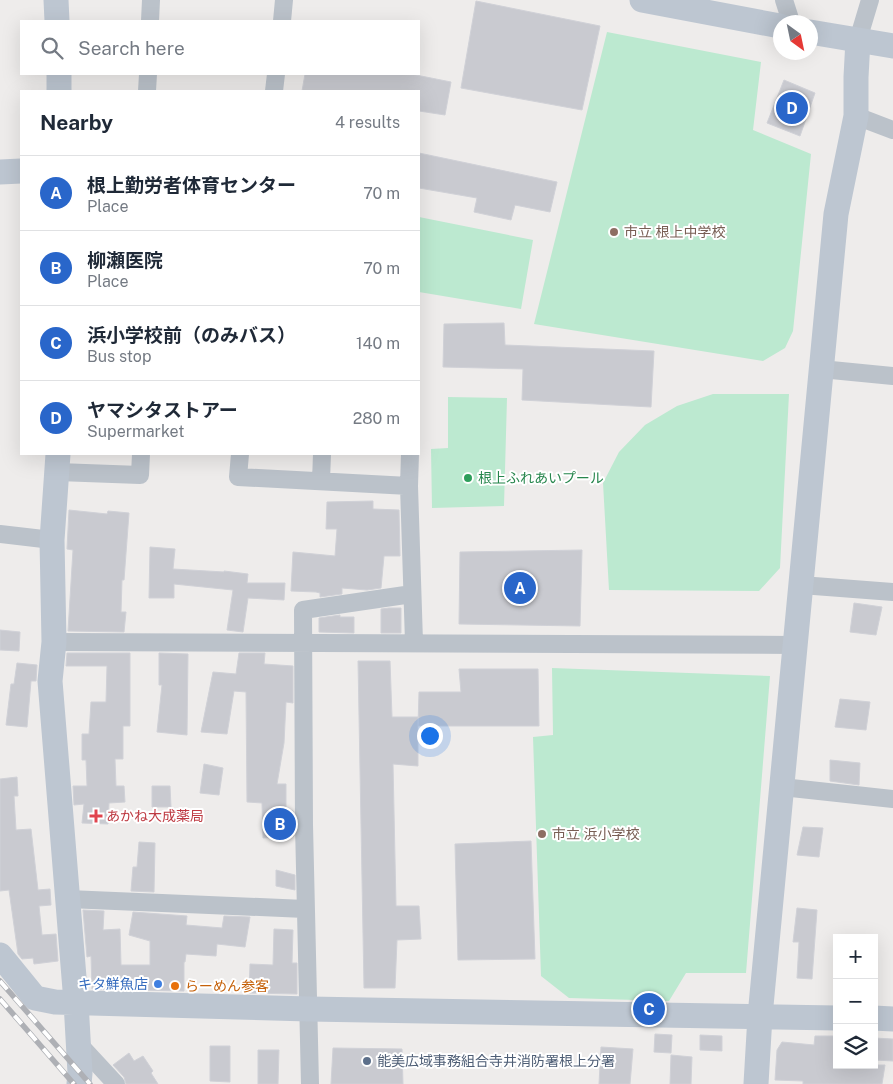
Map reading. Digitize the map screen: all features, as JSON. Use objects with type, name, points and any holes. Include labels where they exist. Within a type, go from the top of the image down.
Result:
[{"type":"street","points":[[56,0],[57,20]]},
{"type":"street","points":[[150,20],[151,0]]},
{"type":"street","points":[[282,20],[284,0]]},
{"type":"street","points":[[642,0],[773,25]]},
{"type":"street","points":[[784,0],[789,15]]},
{"type":"street","points":[[756,1084],[760,1016],[836,214],[856,116],[858,40],[870,0]]},
{"type":"street","points":[[818,33],[893,46]]},
{"type":"street","points":[[59,75],[59,90]]},
{"type":"street","points":[[147,90],[148,75]]},
{"type":"street","points":[[274,90],[276,75]]},
{"type":"street","points":[[856,116],[893,130]]},
{"type":"street","points":[[0,172],[20,171]]},
{"type":"street","points":[[821,369],[893,376]]},
{"type":"street","points":[[79,1084],[76,1002],[50,681],[54,642],[52,540],[58,463],[140,476],[141,455]]},
{"type":"street","points":[[240,455],[238,476],[409,486]]},
{"type":"street","points":[[321,481],[322,455]]},
{"type":"street","points":[[410,455],[409,486],[414,642]]},
{"type":"street","points":[[0,534],[52,540]]},
{"type":"street","points":[[801,585],[893,592]]},
{"type":"street","points":[[310,1084],[305,908],[303,610],[412,594]]},
{"type":"street","points":[[54,642],[795,645]]},
{"type":"street","points":[[782,787],[893,799]]},
{"type":"street","points":[[68,899],[305,908]]},
{"type":"street","points":[[0,955],[35,998],[55,1002],[309,1009],[833,1018]]},
{"type":"street","points":[[878,1018],[893,1019]]},
{"type":"street","points":[[78,1043],[116,1084]]},
{"type":"green space","points":[[607,32],[761,62],[753,130],[811,154],[793,331],[785,348],[763,361],[534,324]]},
{"type":"green space","points":[[420,217],[533,240],[521,309],[420,292]]},
{"type":"green space","points":[[713,394],[789,394],[780,568],[759,591],[609,590],[603,483],[619,452],[645,425],[677,406]]},
{"type":"green space","name":"根上ふれあいプール","points":[[448,397],[507,398],[504,506],[432,508],[431,449],[448,448]]},
{"type":"green space","points":[[552,668],[770,676],[746,973],[686,973],[669,1001],[569,998],[541,976],[533,737],[553,735]]},
{"type":"building","points":[[476,1],[600,26],[582,110],[461,88]]},
{"type":"building","points":[[305,75],[416,75],[451,82],[445,115],[420,111],[420,90],[302,90]]},
{"type":"building","points":[[784,80],[815,93],[800,136],[767,123]]},
{"type":"building","points":[[420,153],[557,182],[550,212],[515,205],[511,220],[474,212],[477,198],[420,188]]},
{"type":"building","points":[[504,323],[505,345],[654,351],[651,407],[522,400],[523,369],[443,367],[444,324]]},
{"type":"building","points":[[373,501],[373,509],[399,510],[400,556],[384,556],[381,588],[367,590],[342,588],[342,594],[320,597],[320,593],[316,592],[291,591],[293,552],[335,556],[337,529],[326,529],[327,502]]},
{"type":"building","points":[[69,510],[107,514],[108,511],[129,513],[124,580],[122,580],[121,612],[126,612],[124,632],[68,631],[73,550],[67,549]]},
{"type":"building","points":[[150,547],[175,549],[173,569],[248,574],[247,583],[285,583],[284,600],[248,598],[243,632],[227,630],[233,590],[174,584],[174,598],[149,598]]},
{"type":"building","points":[[582,550],[580,626],[459,624],[460,552]]},
{"type":"building","points":[[854,603],[882,607],[876,635],[850,632]]},
{"type":"building","points":[[401,608],[401,633],[381,633],[381,609]]},
{"type":"building","points":[[340,615],[340,617],[354,617],[354,633],[319,632],[319,618]]},
{"type":"building","points":[[0,630],[20,632],[19,651],[0,650]]},
{"type":"building","points":[[67,653],[130,653],[130,726],[123,726],[123,759],[115,759],[116,786],[124,786],[125,802],[109,803],[108,824],[82,823],[84,804],[74,805],[73,786],[87,786],[86,760],[82,760],[82,734],[89,734],[91,702],[106,702],[107,666],[66,666]]},
{"type":"building","points":[[159,653],[188,654],[187,735],[157,732],[162,685],[159,685]]},
{"type":"building","points":[[239,653],[265,653],[264,664],[293,666],[293,703],[286,702],[284,743],[277,784],[286,784],[286,811],[293,811],[294,836],[263,838],[262,803],[247,802],[246,692],[234,691],[227,734],[201,732],[213,672],[236,674]]},
{"type":"building","points":[[358,661],[390,661],[392,717],[418,717],[418,766],[393,764],[396,906],[419,906],[421,939],[397,940],[395,988],[364,988]]},
{"type":"building","points":[[17,663],[37,665],[36,681],[31,681],[27,727],[6,725],[11,684],[14,684]]},
{"type":"building","points":[[459,669],[538,669],[539,726],[418,726],[419,692],[461,692]]},
{"type":"building","points":[[840,699],[870,702],[866,730],[835,727]]},
{"type":"building","points":[[830,760],[860,763],[859,785],[830,781]]},
{"type":"building","points":[[204,764],[223,768],[219,795],[200,793]]},
{"type":"building","points":[[17,777],[18,796],[14,796],[16,830],[31,829],[38,890],[50,889],[51,905],[39,906],[42,935],[56,934],[58,961],[34,964],[33,958],[22,959],[18,954],[9,890],[0,891],[0,779]]},
{"type":"building","points":[[152,786],[170,786],[171,807],[152,807]]},
{"type":"building","points":[[803,827],[823,828],[819,857],[797,855]]},
{"type":"building","points":[[531,841],[535,959],[458,960],[455,844]]},
{"type":"building","points":[[139,842],[155,843],[154,892],[131,891],[133,867],[137,867]]},
{"type":"building","points":[[276,870],[295,875],[295,890],[276,886]]},
{"type":"building","points":[[797,908],[817,910],[812,979],[797,978],[799,942],[793,942]]},
{"type":"building","points":[[83,910],[104,911],[103,930],[120,929],[121,965],[150,965],[150,941],[129,935],[133,912],[187,916],[186,925],[222,928],[224,916],[250,917],[245,947],[217,944],[216,956],[186,954],[184,962],[184,991],[92,989],[91,956],[87,957]]},
{"type":"building","points":[[274,929],[293,930],[292,963],[297,963],[297,994],[249,993],[250,964],[273,965]]},
{"type":"building","points":[[655,1034],[672,1035],[671,1053],[654,1052]]},
{"type":"building","points":[[700,1035],[722,1036],[722,1051],[700,1050]]},
{"type":"building","points":[[815,1036],[833,1036],[833,1069],[878,1069],[878,1065],[885,1065],[882,1084],[803,1084],[803,1081],[775,1080],[777,1050],[782,1042],[814,1045]]},
{"type":"building","points":[[878,1038],[893,1039],[893,1061],[878,1060]]},
{"type":"building","points":[[210,1046],[230,1046],[230,1082],[210,1081]]},
{"type":"building","points":[[601,1047],[633,1049],[630,1084],[599,1084]]},
{"type":"building","points":[[333,1048],[402,1049],[403,1084],[331,1084]]},
{"type":"building","points":[[258,1050],[279,1050],[278,1084],[258,1084]]},
{"type":"building","points":[[129,1053],[134,1061],[143,1056],[153,1071],[151,1073],[158,1084],[126,1084],[124,1077],[113,1065]]},
{"type":"building","points":[[671,1055],[692,1057],[691,1084],[670,1084]]},
{"type":"railway","points":[[0,981],[90,1084]]},
{"type":"railway","points":[[0,999],[74,1084]]},
{"type":"place","name":"ヤマシタストアー","points":[[792,108]]},
{"type":"place","name":"市立 根上中学校","points":[[614,232]]},
{"type":"place","name":"根上ふれあいプール","points":[[468,478]]},
{"type":"place","name":"根上勤労者体育センター","points":[[520,588]]},
{"type":"place","name":"あかね大成薬局","points":[[96,816]]},
{"type":"place","name":"柳瀬医院","points":[[280,824]]},
{"type":"place","name":"市立 浜小学校","points":[[542,834]]},
{"type":"place","name":"キタ鮮魚店","points":[[158,984]]},
{"type":"place","name":"らーめん参客","points":[[175,986]]},
{"type":"place","name":"浜小学校前（のみバス）","points":[[649,1009]]},
{"type":"place","name":"能美広域事務組合寺井消防署根上分署","points":[[367,1061]]}]
